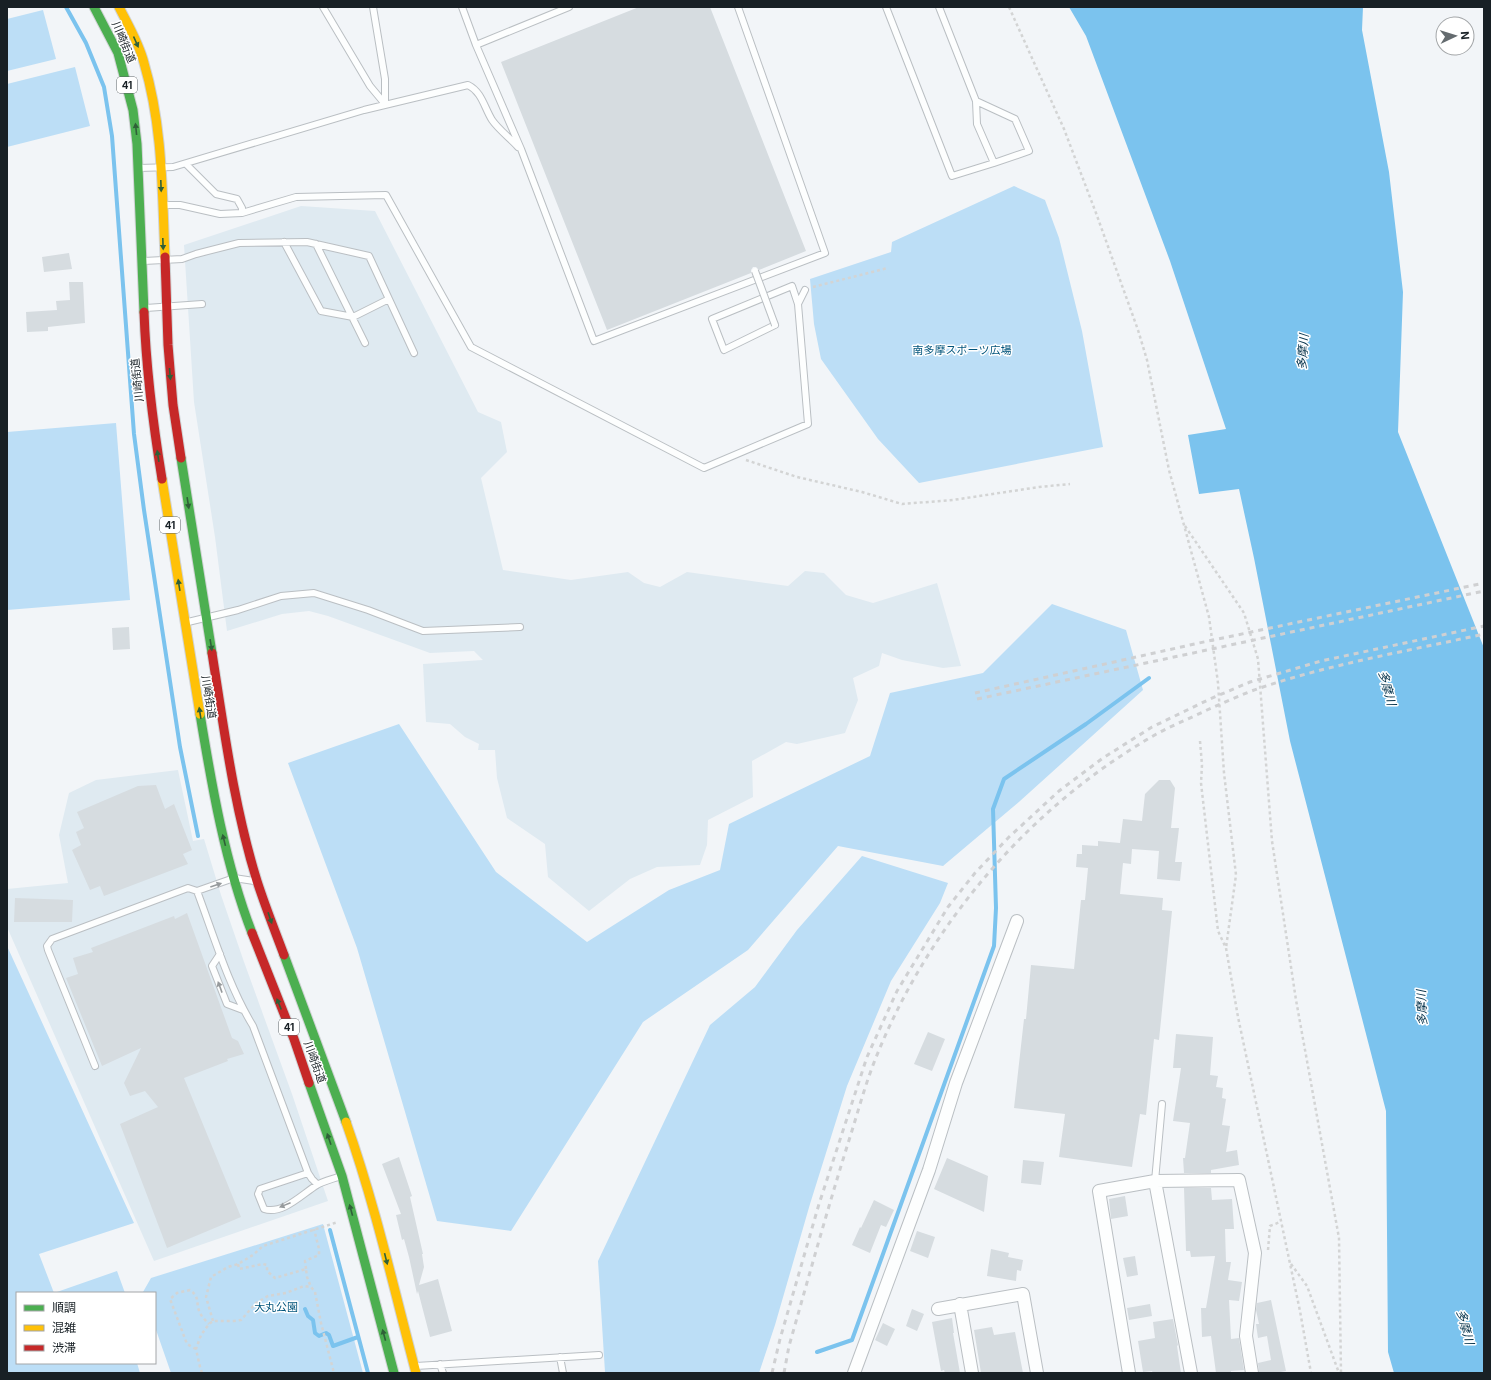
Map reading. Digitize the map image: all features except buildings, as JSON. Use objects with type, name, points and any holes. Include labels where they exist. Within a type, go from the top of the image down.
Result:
[{"type":"main road","name":"川崎街道","points":[[94,7],[118,53],[136,126],[141,261],[148,374],[155,437],[209,773],[216,805],[234,878],[250,927],[296,1047],[352,1173],[404,1370]]},
{"type":"main road","name":"川崎街道","points":[[119,7],[144,62],[155,108],[160,144],[166,306],[173,405],[229,761],[257,881],[330,1075],[352,1173],[404,1370]]},
{"type":"street","points":[[854,1373],[929,1170],[956,1083],[1017,922]]},
{"type":"street","points":[[1129,1373],[1099,1192],[1155,1181],[1239,1180],[1255,1253],[1246,1336],[1252,1373]]},
{"type":"street","points":[[1155,1181],[1191,1373]]},
{"type":"street","points":[[938,1308],[1023,1294],[1037,1373]]},
{"type":"street","points":[[960,1304],[972,1373]]},
{"type":"lane","points":[[323,7],[370,86],[385,104]]},
{"type":"lane","points":[[373,7],[385,79],[385,104]]},
{"type":"lane","points":[[462,7],[476,45],[521,149],[594,341],[825,253],[738,7]]},
{"type":"lane","points":[[476,45],[569,7]]},
{"type":"lane","points":[[886,7],[952,176],[1029,151],[1015,119],[976,101]]},
{"type":"lane","points":[[939,7],[976,101],[977,124],[994,163]]},
{"type":"lane","points":[[138,168],[173,167],[186,164],[385,104],[468,85],[474,88],[478,93],[493,121],[521,149]]},
{"type":"lane","points":[[186,164],[216,194],[237,199],[242,208],[242,213]]},
{"type":"lane","points":[[162,205],[180,205],[220,214],[242,213],[296,197],[386,195],[471,347],[704,468],[808,424],[798,304],[792,286],[712,319],[724,350],[775,326],[755,271]]},
{"type":"lane","points":[[141,261],[182,258],[239,243],[284,242],[307,242],[369,256],[414,353]]},
{"type":"lane","points":[[284,242],[321,312],[353,317],[389,299]]},
{"type":"lane","points":[[316,244],[365,343]]},
{"type":"lane","points":[[798,304],[805,290]]},
{"type":"lane","points":[[144,308],[202,304]]},
{"type":"lane","points":[[185,622],[238,610],[281,596],[314,593],[368,610],[423,631],[520,627]]},
{"type":"lane","points":[[95,1066],[48,950],[47,946],[52,939],[188,888],[197,891],[234,878],[257,881]]},
{"type":"lane","points":[[197,891],[220,954],[243,1010],[253,1026],[308,1173],[317,1184]]},
{"type":"lane","points":[[220,954],[212,966],[226,1004],[243,1010]]},
{"type":"lane","points":[[1155,1181],[1162,1104]]},
{"type":"lane","points":[[308,1173],[260,1189],[258,1194],[264,1209],[271,1211],[295,1201],[317,1184],[352,1173]]},
{"type":"lane","points":[[404,1370],[440,1364],[600,1355]]},
{"type":"lane","points":[[560,1357],[563,1373]]},
{"type":"lane","points":[[440,1364],[443,1373]]},
{"type":"path","points":[[1009,7],[1064,129],[1138,330],[1147,360],[1169,470],[1209,617],[1218,684],[1224,773],[1236,875],[1226,948]]},
{"type":"path","points":[[805,290],[888,268]]},
{"type":"path","points":[[733,456],[797,478],[862,492],[902,504],[953,500],[1039,487],[1070,484]]},
{"type":"path","points":[[1184,524],[1244,613],[1258,659],[1272,841],[1296,1000],[1339,1238],[1340,1373]]},
{"type":"path","points":[[1200,741],[1202,765],[1201,783],[1218,931],[1226,948],[1238,1018],[1300,1311],[1311,1373]]},
{"type":"path","points":[[213,1321],[206,1297],[211,1277],[238,1264],[253,1255],[263,1246],[342,1221]]},
{"type":"path","points":[[314,1229],[319,1249],[318,1255],[305,1261],[307,1277],[315,1292],[321,1323],[334,1373]]},
{"type":"path","points":[[1289,1262],[1307,1286],[1340,1373]]},
{"type":"path","points":[[238,1264],[239,1269],[263,1264],[267,1265],[267,1271],[274,1278],[306,1269]]},
{"type":"path","points":[[202,1373],[196,1349],[201,1335],[209,1324],[213,1321],[241,1320],[256,1303],[268,1296],[286,1293],[304,1286],[311,1286]]},
{"type":"path","points":[[196,1349],[187,1344],[170,1299],[177,1293],[190,1290],[195,1294],[198,1300],[200,1313],[209,1324]]},
{"type":"shaded area","points":[[301,206],[375,211],[478,412],[501,422],[507,452],[481,478],[503,570],[571,580],[628,572],[644,583],[660,587],[687,572],[788,586],[805,571],[824,573],[846,595],[873,603],[937,583],[961,666],[943,668],[902,660],[882,653],[879,666],[853,678],[858,700],[845,733],[797,744],[786,742],[752,761],[753,797],[708,820],[707,845],[700,865],[657,867],[630,879],[589,911],[548,877],[545,844],[507,818],[497,778],[495,750],[478,750],[479,744],[465,737],[450,724],[426,722],[423,664],[483,660],[474,651],[430,653],[328,616],[309,611],[282,614],[227,631],[215,537],[194,402],[184,245]]},
{"type":"shaded area","points":[[178,770],[193,841],[204,839],[221,895],[292,1094],[328,1201],[154,1261],[7,927],[7,889],[68,883],[59,835],[69,793],[96,780]]},
{"type":"green space","points":[[43,10],[56,59],[7,71],[7,19]]},
{"type":"green space","points":[[75,67],[90,126],[7,147],[7,84]]},
{"type":"green space","name":"南多摩スポーツ広場","points":[[1014,186],[1045,200],[1059,238],[1082,331],[1103,447],[919,483],[878,439],[821,359],[814,324],[810,279],[891,252],[892,242]]},
{"type":"green space","points":[[116,423],[130,600],[7,610],[7,432]]},
{"type":"green space","points":[[1052,604],[1126,630],[1143,690],[1020,801],[943,866],[838,846],[748,950],[643,1022],[511,1231],[437,1221],[357,948],[288,763],[399,724],[496,872],[587,942],[669,890],[720,870],[729,824],[870,756],[890,693],[983,673]]},
{"type":"green space","points":[[862,856],[948,883],[940,903],[891,981],[847,1086],[810,1204],[775,1325],[759,1373],[589,1373],[605,1372],[598,1261],[710,1025],[755,987],[797,930]]},
{"type":"green space","points":[[7,946],[134,1223],[39,1254],[54,1292],[16,1292],[16,1364],[137,1364],[140,1373],[7,1373]]},
{"type":"green space","name":"大丸公園","points":[[323,1224],[363,1373],[171,1373],[156,1330],[156,1292],[143,1292],[151,1278]]},
{"type":"green space","points":[[117,1271],[125,1292],[57,1292]]},
{"type":"water","name":"多摩川","points":[[1069,7],[1363,7],[1362,30],[1389,172],[1403,292],[1398,432],[1484,648],[1484,1373],[1394,1373],[1388,1352],[1386,1111],[1290,741],[1239,489],[1199,494],[1188,435],[1226,429],[1170,261],[1086,36]]},
{"type":"waterway","points":[[66,7],[86,43],[104,87],[112,136],[134,434],[180,747],[198,836]]},
{"type":"waterway","points":[[817,1352],[852,1340],[994,946],[996,908],[993,809],[1004,779],[1086,724],[1149,678]]},
{"type":"waterway","points":[[330,1230],[368,1373]]},
{"type":"waterway","points":[[305,1309],[308,1316],[313,1320],[315,1333],[319,1336],[326,1333],[329,1335],[333,1346],[358,1337]]},
{"type":"railway","points":[[975,693],[1199,643],[1484,583]]},
{"type":"railway","points":[[977,699],[1484,591]]},
{"type":"railway","points":[[772,1373],[780,1339],[819,1204],[867,1057],[897,991],[948,907],[975,873],[1009,837],[1059,791],[1103,758],[1152,727],[1210,699],[1250,682],[1321,661],[1484,626]]},
{"type":"railway","points":[[784,1373],[789,1346],[826,1215],[875,1060],[897,1011],[923,963],[953,918],[987,875],[1024,835],[1064,798],[1107,765],[1159,732],[1232,699],[1257,689],[1313,672],[1369,658],[1484,634]]},
{"type":"traffic: fast","points":[[94,7],[118,53],[133,110],[137,144],[144,312]]},
{"type":"traffic: fast","points":[[181,458],[212,653]]},
{"type":"traffic: fast","points":[[200,714],[220,825],[234,880],[252,933]]},
{"type":"traffic: fast","points":[[284,955],[346,1122]]},
{"type":"traffic: fast","points":[[309,1083],[342,1176],[394,1373]]},
{"type":"traffic: slow","points":[[119,7],[133,34],[142,56],[155,111],[162,183],[165,257]]},
{"type":"traffic: slow","points":[[162,479],[200,714]]},
{"type":"traffic: slow","points":[[346,1122],[375,1215],[416,1373]]},
{"type":"traffic: jam","points":[[165,257],[168,345],[173,405],[181,458]]},
{"type":"traffic: jam","points":[[144,312],[150,396],[162,479]]},
{"type":"traffic: jam","points":[[212,653],[230,768],[242,825],[257,881],[284,955]]},
{"type":"traffic: jam","points":[[252,933],[294,1039],[309,1083]]}]
